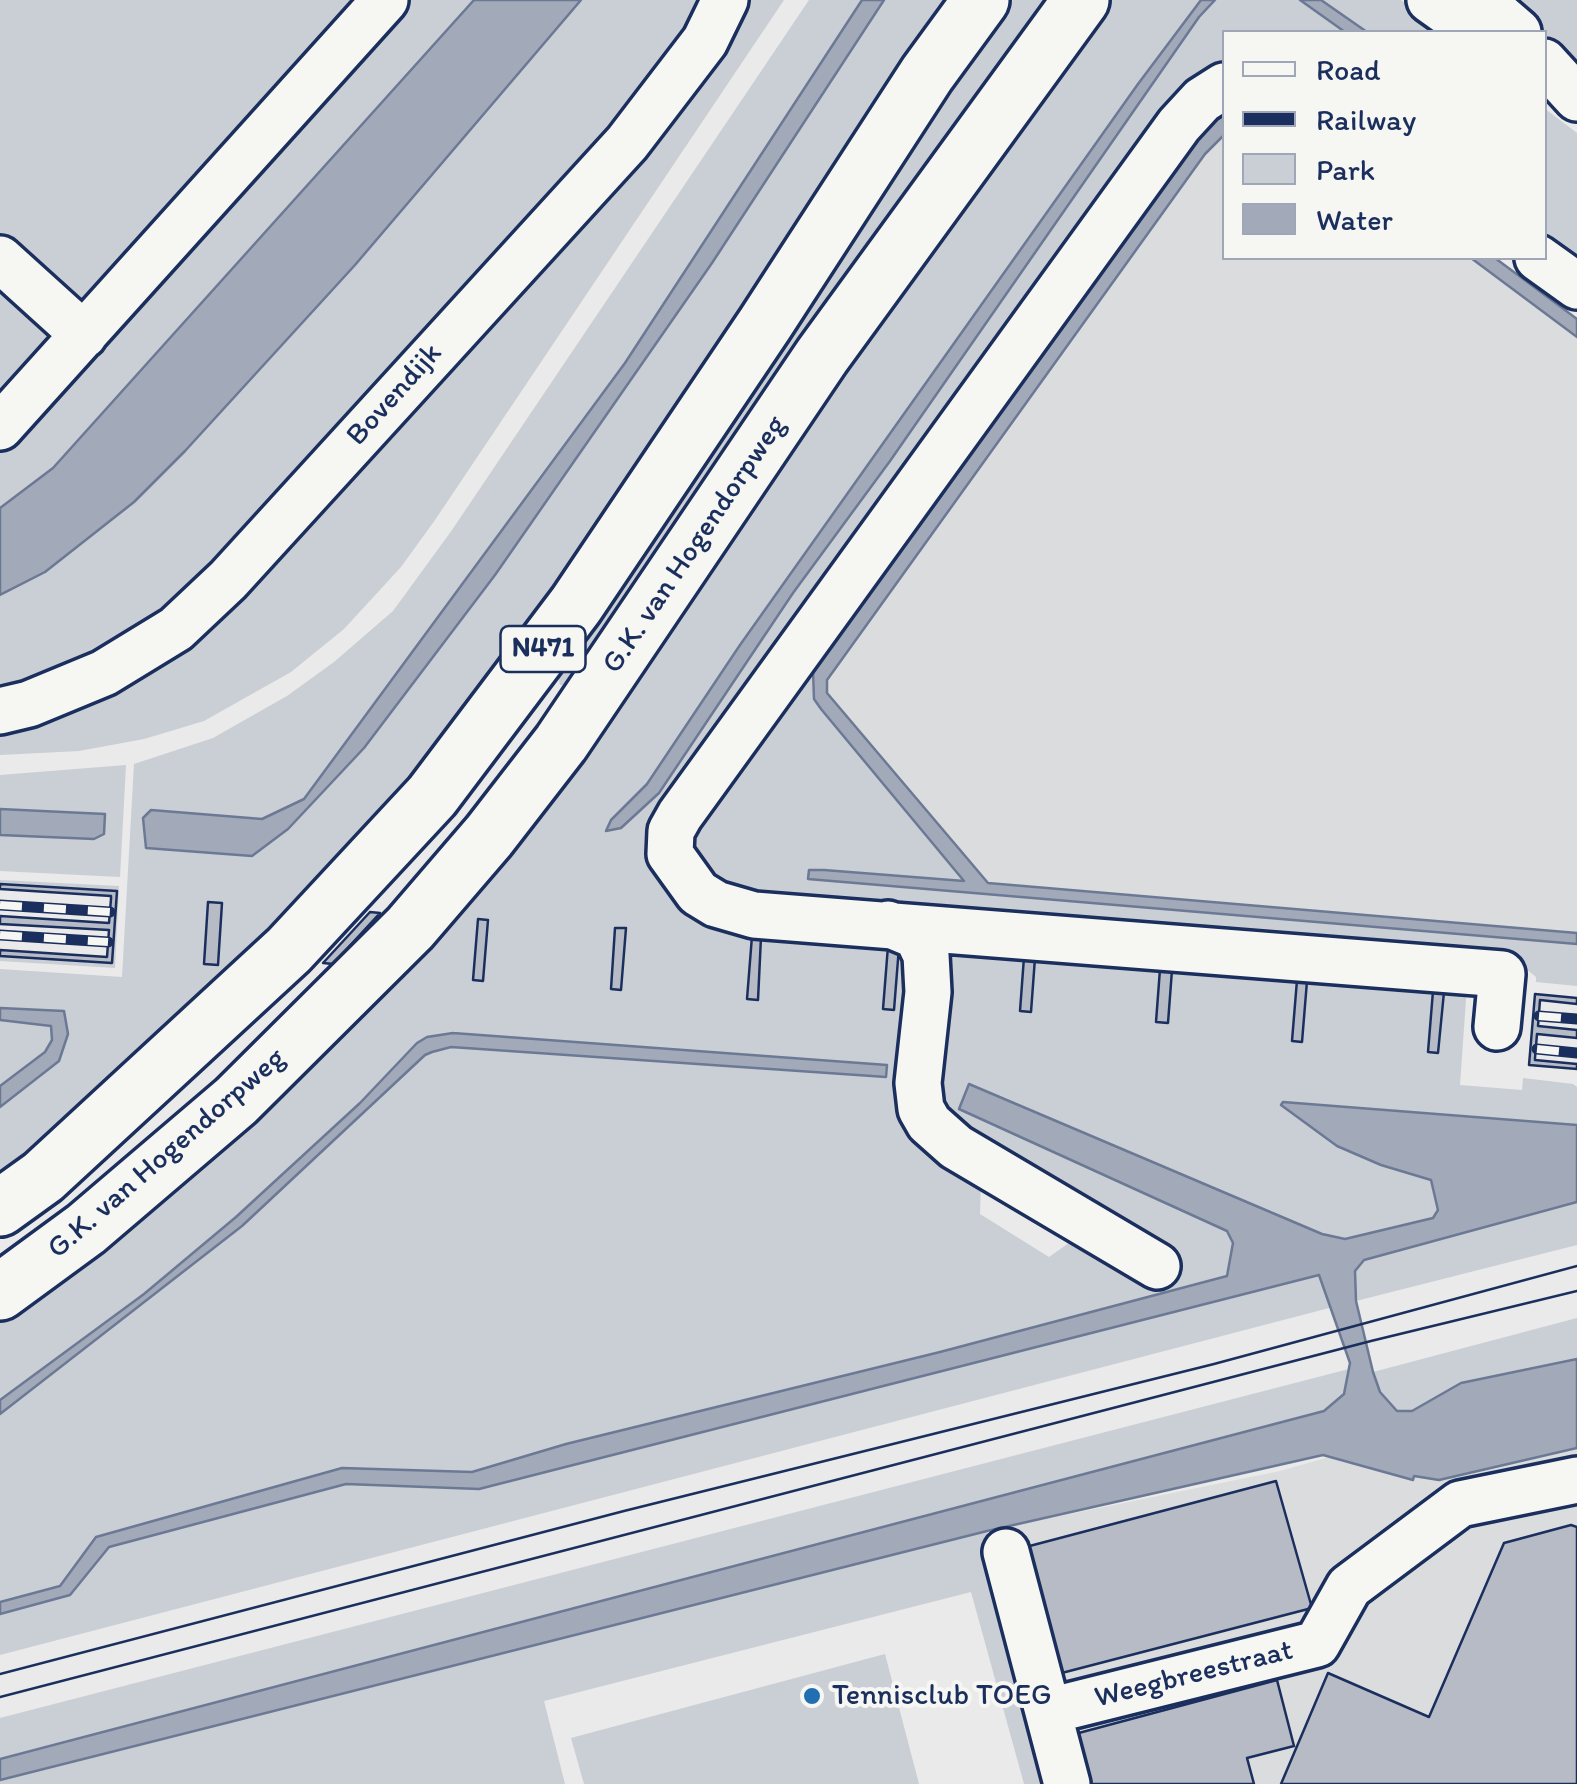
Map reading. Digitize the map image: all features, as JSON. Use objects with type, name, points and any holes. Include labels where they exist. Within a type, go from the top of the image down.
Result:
[{"type":"main road","name":"N471","points":[[0,1208],[42,1177],[276,962],[432,796],[576,605],[927,74],[981,0]]},
{"type":"main road","name":"G.K. van Hogendorpweg","points":[[0,1292],[86,1228],[236,1101],[410,928],[489,836],[560,744],[822,356],[1081,0]]},
{"type":"street","points":[[0,426],[385,0]]},
{"type":"street","name":"Bovendijk","points":[[0,711],[29,704],[104,673],[176,629],[228,580],[627,143],[705,41],[726,0]]},
{"type":"street","points":[[1430,0],[1472,30]]},
{"type":"street","points":[[1481,0],[1516,30]]},
{"type":"street","points":[[1547,65],[1577,98]]},
{"type":"street","points":[[1547,86],[1577,107]]},
{"type":"street","points":[[1222,87],[1202,100],[1179,125],[671,831],[670,854],[698,892],[716,904],[754,914],[1502,974],[1497,1027]]},
{"type":"street","points":[[0,259],[84,334]]},
{"type":"street","points":[[1541,260],[1577,286]]},
{"type":"street","points":[[888,924],[917,936],[926,954],[928,992],[918,1083],[922,1109],[929,1123],[956,1147],[1157,1266]]},
{"type":"street","name":"Weegbreestraat","points":[[1049,1712],[1318,1644],[1350,1587],[1460,1504],[1577,1480]]},
{"type":"street","points":[[1006,1552],[1067,1784]]},
{"type":"shaded area","points":[[1222,137],[1222,260],[1474,260],[1577,337],[1577,933],[988,883],[827,693],[827,680],[1205,154]]},
{"type":"shaded area","points":[[1577,1387],[1577,1784],[1057,1784],[992,1530],[1280,1471]]},
{"type":"green space","points":[[0,0],[359,0],[79,312],[0,239]]},
{"type":"green space","points":[[395,0],[474,0],[53,468],[0,508],[0,443]]},
{"type":"green space","points":[[581,0],[706,0],[665,72],[487,271],[174,605],[92,656],[0,687],[0,595],[45,572],[134,502],[185,451],[355,265]]},
{"type":"green space","points":[[749,0],[784,0],[435,520],[401,567],[344,629],[291,672],[204,721],[144,739],[79,751],[0,755],[0,729],[100,697],[487,323],[687,106]]},
{"type":"green space","points":[[809,0],[958,0],[564,590],[336,878],[0,1185],[0,1107],[59,1061],[64,1011],[0,1008],[0,969],[122,977],[134,764],[213,738],[287,696],[393,611],[452,530]]},
{"type":"green space","points":[[1013,0],[1052,0],[576,686],[560,685],[557,669]]},
{"type":"green space","points":[[1109,0],[1401,0],[1441,30],[1222,30],[1222,77],[666,872],[909,949],[907,1098],[981,1181],[980,1214],[1049,1257],[1076,1238],[938,1116],[941,949],[1467,985],[1460,1085],[1522,1090],[1523,1078],[1573,1084],[1577,1087],[1577,1125],[1284,1102],[1337,1146],[1430,1180],[1438,1211],[1433,1218],[1345,1239],[1217,1225],[1227,1231],[1233,1243],[1227,1276],[566,1444],[472,1472],[341,1468],[96,1537],[60,1586],[0,1602],[0,1414],[242,1226],[425,1055],[451,1047],[887,1066],[453,1033],[417,1043],[360,1103],[236,1217],[144,1294],[0,1400],[0,1322],[118,1234],[753,493]]},
{"type":"green space","points":[[1515,0],[1577,0],[1577,69],[1547,35],[1547,30],[1542,30]]},
{"type":"green space","points":[[1222,101],[1222,114],[813,671],[821,709],[965,882],[824,870],[808,879],[1577,944],[1577,986],[1536,982],[1536,977],[1525,968],[917,917],[714,890],[688,842]]},
{"type":"green space","points":[[1547,110],[1577,133],[1577,274],[1547,251]]},
{"type":"green space","points":[[0,275],[61,331],[0,399]]},
{"type":"green space","points":[[126,765],[120,877],[0,871],[0,775]]},
{"type":"green space","points":[[0,880],[119,886],[115,968],[0,961],[0,956],[112,963],[117,892],[0,884]]},
{"type":"green space","points":[[0,1020],[45,1023],[51,1026],[52,1040],[45,1052],[0,1086]]},
{"type":"green space","points":[[1577,1202],[1577,1245],[1356,1301],[1355,1270],[1364,1260]]},
{"type":"green space","points":[[1320,1275],[1333,1307],[0,1655],[0,1614],[70,1595],[108,1547],[346,1484],[479,1489]]},
{"type":"green space","points":[[1577,1318],[1577,1359],[1461,1383],[1412,1411],[1397,1411],[1380,1392],[1373,1372]]},
{"type":"green space","points":[[1349,1369],[1344,1394],[1324,1411],[0,1759],[0,1718]]},
{"type":"green space","points":[[987,1531],[1048,1784],[1024,1784],[971,1592],[544,1701],[565,1784],[0,1784],[0,1780]]},
{"type":"green space","name":"Tennisclub TOEG","points":[[885,1654],[919,1784],[584,1784],[571,1738]]},
{"type":"water","points":[[474,0],[581,0],[355,265],[185,451],[134,502],[45,572],[0,595],[0,508],[53,468]]},
{"type":"water","points":[[862,0],[884,0],[712,263],[495,575],[364,748],[288,829],[252,856],[146,848],[143,818],[151,810],[262,819],[304,799],[625,363]]},
{"type":"water","points":[[1201,0],[1215,0],[1199,17],[890,461],[793,593],[659,793],[621,828],[606,831],[611,820],[647,784],[740,645]]},
{"type":"water","points":[[1300,0],[1321,0],[1364,30],[1342,30]]},
{"type":"water","points":[[1222,115],[1222,137],[1205,154],[827,680],[827,693],[988,883],[1577,933],[1577,944],[808,879],[809,870],[824,870],[964,881],[821,709],[814,699],[813,671],[1205,128]]},
{"type":"water","points":[[1474,260],[1498,260],[1577,319],[1577,337]]},
{"type":"water","points":[[0,809],[105,814],[104,834],[94,839],[0,835]]},
{"type":"water","points":[[0,1008],[64,1011],[68,1034],[59,1061],[0,1107],[0,1086],[45,1052],[52,1040],[51,1026],[0,1020]]},
{"type":"water","points":[[453,1033],[887,1065],[886,1077],[451,1047],[432,1052],[242,1226],[0,1414],[0,1400],[144,1294],[236,1217],[360,1103],[417,1043],[427,1037]]},
{"type":"water","points":[[969,1084],[1322,1234],[1345,1239],[1433,1218],[1438,1210],[1431,1180],[1337,1146],[1281,1105],[1283,1102],[1577,1125],[1577,1202],[1364,1260],[1355,1271],[1356,1301],[1373,1372],[1380,1392],[1397,1411],[1412,1411],[1461,1383],[1577,1359],[1577,1448],[1439,1480],[1414,1476],[1413,1480],[1323,1455],[987,1531],[0,1780],[0,1759],[1324,1411],[1344,1394],[1350,1363],[1319,1275],[479,1489],[346,1484],[109,1547],[70,1595],[0,1614],[0,1602],[60,1586],[96,1537],[342,1468],[472,1472],[566,1444],[1227,1276],[1233,1243],[1227,1231],[959,1109]]},
{"type":"building","points":[[0,884],[117,891],[112,963],[0,956],[0,950],[107,957],[109,930],[0,924],[0,916],[109,923],[111,896],[0,889]]},
{"type":"building","points":[[208,902],[222,903],[218,965],[204,964]]},
{"type":"building","points":[[370,912],[380,913],[333,964],[323,963]]},
{"type":"building","points":[[478,919],[488,920],[483,981],[473,980]]},
{"type":"building","points":[[615,928],[626,928],[621,990],[611,989]]},
{"type":"building","points":[[752,936],[761,937],[758,1000],[747,999]]},
{"type":"building","points":[[888,946],[899,947],[894,1010],[883,1009]]},
{"type":"building","points":[[1024,957],[1035,958],[1031,1012],[1020,1011]]},
{"type":"building","points":[[1160,969],[1172,970],[1168,1023],[1156,1022]]},
{"type":"building","points":[[1297,980],[1307,981],[1302,1042],[1292,1041]]},
{"type":"building","points":[[1433,991],[1444,992],[1438,1053],[1428,1052]]},
{"type":"building","points":[[1535,994],[1577,998],[1577,1004],[1540,1000],[1538,1026],[1577,1030],[1577,1038],[1537,1034],[1535,1060],[1577,1064],[1577,1069],[1529,1065]]},
{"type":"building","points":[[1276,1481],[1312,1608],[1054,1675],[1022,1548]]},
{"type":"building","points":[[1571,1525],[1577,1527],[1577,1784],[1281,1784],[1328,1673],[1429,1717],[1504,1543]]},
{"type":"building","points":[[1277,1680],[1294,1746],[1247,1758],[1254,1784],[1089,1784],[1075,1734]]},
{"type":"tram line","points":[[0,1674],[624,1511],[1214,1364],[1577,1266]]},
{"type":"tram line","points":[[0,1697],[1577,1291]]},
{"type":"railway","points":[[0,905],[110,912]]},
{"type":"railway","points":[[0,935],[108,942]]},
{"type":"railway","points":[[1539,1016],[1577,1019]]},
{"type":"railway","points":[[1537,1049],[1577,1053]]},
{"type":"place","name":"Tennisclub TOEG","points":[[812,1696]]}]
